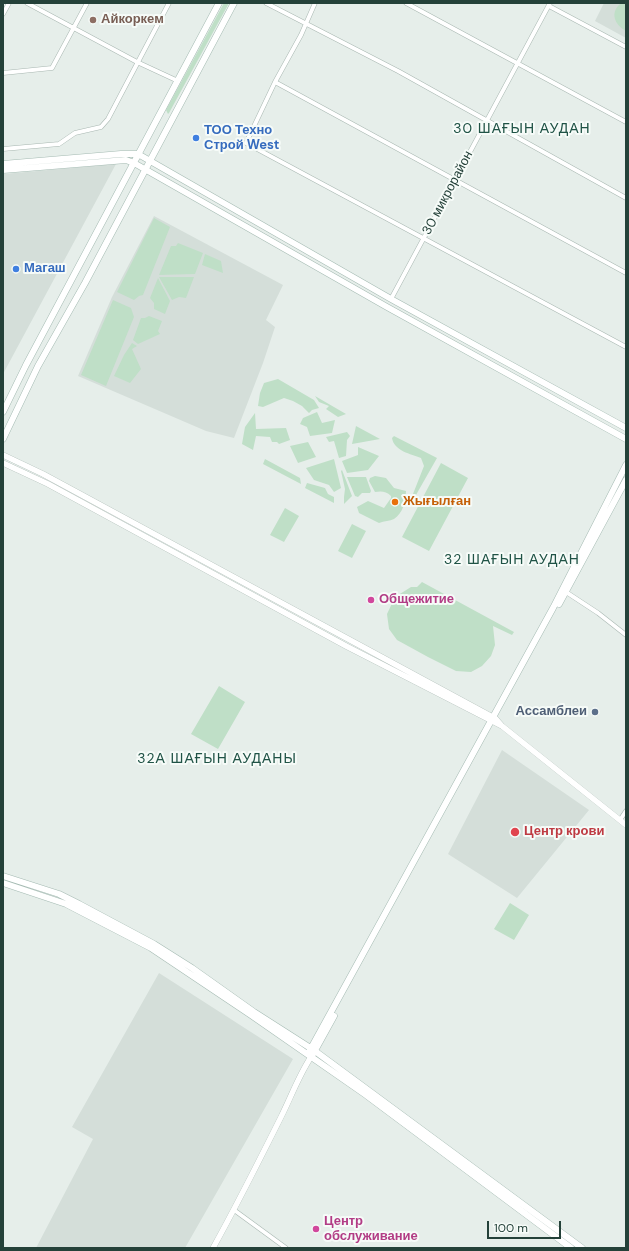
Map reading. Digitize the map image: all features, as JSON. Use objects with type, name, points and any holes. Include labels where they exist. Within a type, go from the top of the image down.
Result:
[{"type":"main road","points":[[3,412],[26,365],[219,3]]},
{"type":"main road","points":[[3,439],[38,366],[85,283],[170,120],[234,3]]},
{"type":"main road","points":[[160,114],[170,120]]},
{"type":"main road","points":[[3,164],[121,154],[138,154],[391,299],[626,428]]},
{"type":"main road","points":[[3,170],[126,160],[134,163],[387,307],[626,439]]},
{"type":"main road","points":[[311,1053],[494,720],[626,465]]},
{"type":"main road","points":[[494,720],[566,592],[626,480]]},
{"type":"main road","points":[[3,876],[69,899],[142,937],[192,968],[582,1248]]},
{"type":"main road","points":[[3,882],[66,904],[140,942],[183,969],[311,1053],[571,1248]]},
{"type":"street","points":[[3,14],[9,3]]},
{"type":"street","points":[[27,3],[137,62],[178,82]]},
{"type":"street","points":[[3,73],[52,68],[88,3]]},
{"type":"street","points":[[3,149],[59,144],[75,133],[101,127],[108,119],[169,3]]},
{"type":"street","points":[[266,3],[398,71],[626,198]]},
{"type":"street","points":[[315,3],[301,35],[275,82],[246,144],[626,347]]},
{"type":"street","points":[[406,3],[626,122]]},
{"type":"street","points":[[550,4],[626,47]]},
{"type":"street","name":"30 микрорайон","points":[[391,299],[550,4]]},
{"type":"street","points":[[275,82],[626,273]]},
{"type":"street","points":[[3,455],[43,474],[494,720],[626,824]]},
{"type":"street","points":[[3,463],[55,488],[346,646],[494,720]]},
{"type":"street","points":[[566,592],[598,613],[626,635]]},
{"type":"street","points":[[620,820],[626,811]]},
{"type":"street","points":[[213,1248],[292,1096],[311,1053]]},
{"type":"street","points":[[234,1210],[286,1248]]},
{"type":"shaded area","points":[[604,3],[626,3],[626,38],[595,21]]},
{"type":"shaded area","points":[[116,164],[3,374],[3,174]]},
{"type":"shaded area","points":[[154,216],[283,285],[266,320],[275,327],[263,363],[234,438],[206,431],[78,376],[112,297]]},
{"type":"shaded area","name":"Центр крови","points":[[502,750],[589,810],[517,898],[448,854]]},
{"type":"shaded area","points":[[159,973],[293,1059],[185,1248],[36,1248],[93,1139],[72,1127]]},
{"type":"green space","points":[[224,3],[229,3],[168,114],[166,110]]},
{"type":"green space","points":[[621,3],[626,3],[626,31],[616,22],[614,15],[617,7]]},
{"type":"green space","points":[[154,218],[170,227],[143,295],[134,300],[117,292]]},
{"type":"green space","points":[[178,243],[203,253],[195,274],[159,275],[171,246],[176,246]]},
{"type":"green space","points":[[205,254],[221,261],[223,273],[202,265]]},
{"type":"green space","points":[[159,277],[194,277],[186,298],[179,297],[172,300]]},
{"type":"green space","points":[[158,278],[170,301],[165,314],[154,309],[154,303],[150,298]]},
{"type":"green space","points":[[113,300],[131,308],[134,317],[106,386],[81,375]]},
{"type":"green space","points":[[149,316],[162,321],[158,331],[160,334],[138,344],[133,340],[141,318]]},
{"type":"green space","points":[[132,343],[137,346],[132,349],[141,369],[130,383],[114,376],[124,355]]},
{"type":"green space","points":[[278,379],[314,400],[319,408],[312,410],[309,413],[302,406],[284,398],[263,407],[258,406],[260,393],[264,383]]},
{"type":"green space","points":[[315,396],[346,414],[338,417],[326,409],[329,406],[319,402]]},
{"type":"green space","points":[[317,412],[322,423],[335,420],[332,433],[310,436],[307,427],[300,424],[303,418]]},
{"type":"green space","points":[[255,413],[256,429],[286,428],[290,440],[279,444],[277,442],[272,442],[270,437],[256,436],[253,450],[242,444],[245,427]]},
{"type":"green space","points":[[356,426],[380,439],[352,444]]},
{"type":"green space","points":[[347,432],[350,436],[347,440],[346,456],[339,458],[334,441],[329,442],[326,437]]},
{"type":"green space","points":[[394,436],[437,458],[412,502],[411,499],[424,466],[421,458],[399,449],[396,446],[392,438]]},
{"type":"green space","points":[[308,442],[316,457],[298,463],[290,446]]},
{"type":"green space","points":[[358,447],[379,456],[368,470],[347,473],[342,461],[358,455]]},
{"type":"green space","points":[[265,459],[300,478],[301,484],[263,464]]},
{"type":"green space","points":[[334,459],[341,488],[334,492],[329,485],[314,480],[306,468]]},
{"type":"green space","points":[[441,463],[468,478],[429,551],[402,537]]},
{"type":"green space","points":[[342,470],[352,496],[344,504],[345,489]]},
{"type":"green space","points":[[375,476],[386,478],[394,488],[406,491],[405,503],[400,514],[394,519],[379,523],[359,513],[357,507],[368,501],[384,508],[391,498],[389,494],[385,492],[375,492],[369,481],[370,478]]},
{"type":"green space","points":[[347,477],[366,477],[371,491],[370,493],[362,493],[358,497],[355,496]]},
{"type":"green space","points":[[307,483],[325,488],[328,494],[334,497],[334,503],[305,488]]},
{"type":"green space","points":[[285,508],[299,516],[284,542],[270,535]]},
{"type":"green space","points":[[352,524],[366,531],[352,558],[338,551]]},
{"type":"green space","points":[[422,582],[514,632],[512,635],[493,626],[495,645],[491,656],[482,666],[471,672],[456,671],[428,657],[397,640],[389,629],[387,614],[395,597],[411,587],[417,587]]},
{"type":"green space","points":[[219,686],[245,702],[218,749],[191,734]]},
{"type":"green space","points":[[510,903],[529,915],[514,940],[494,929]]},
{"type":"place","name":"Айкоркем","points":[[93,20]]},
{"type":"place","name":"ТОО Техно Строй West","points":[[196,138]]},
{"type":"place","name":"Магаш","points":[[16,269]]},
{"type":"place","name":"Жығылған","points":[[395,502]]},
{"type":"place","name":"Общежитие","points":[[371,600]]},
{"type":"place","name":"Ассамблеи","points":[[595,712]]},
{"type":"place","name":"Центр крови","points":[[515,832]]},
{"type":"place","name":"Центр обслуживание","points":[[316,1229]]},
{"type":"district","name":"30 ШАҒЫН АУДАН","points":[[522,129]]},
{"type":"district","name":"32 ШАҒЫН АУДАН","points":[[512,560]]},
{"type":"district","name":"32А ШАҒЫН АУДАНЫ","points":[[217,759]]}]
